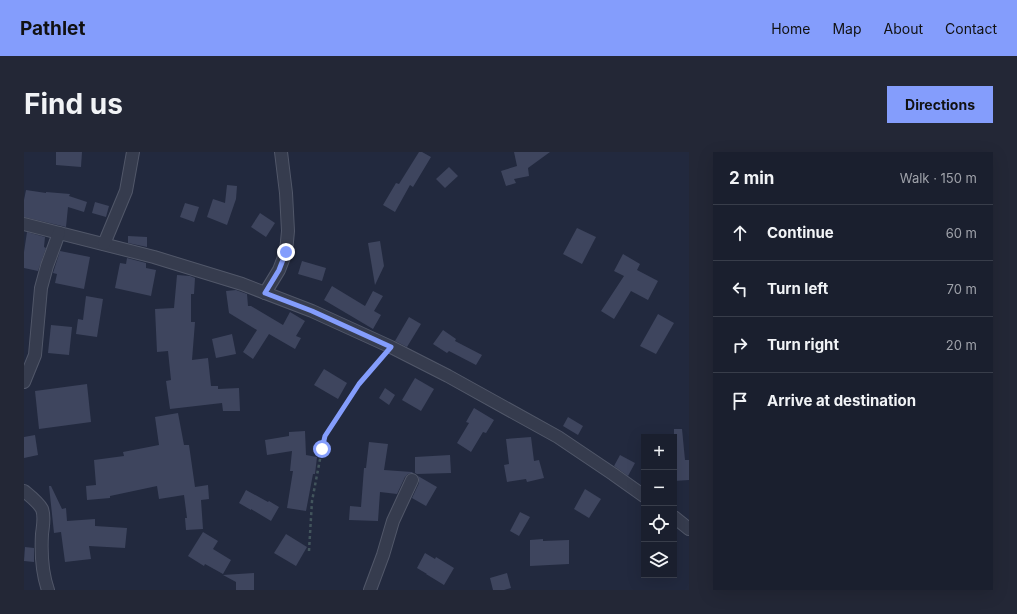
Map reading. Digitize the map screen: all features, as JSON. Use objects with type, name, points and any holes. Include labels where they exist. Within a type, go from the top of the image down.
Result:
[{"type":"street","points":[[104,244],[126,191],[133,152]]},
{"type":"street","points":[[265,293],[279,270],[286,252],[288,231],[286,193],[281,152]]},
{"type":"street","points":[[24,224],[161,259],[242,284],[312,311],[391,347],[448,376],[558,437],[641,494]]},
{"type":"street","points":[[24,382],[35,355],[41,288],[58,233]]},
{"type":"street","points":[[370,590],[394,521],[412,480]]},
{"type":"street","points":[[24,491],[39,505],[44,516],[42,535],[43,565],[48,590]]},
{"type":"street","points":[[677,519],[689,529]]},
{"type":"path","points":[[309,551],[312,501],[325,436],[359,384],[391,347]]},
{"type":"building","points":[[56,152],[82,152],[81,167],[56,165]]},
{"type":"building","points":[[419,152],[431,157],[413,187],[410,185],[395,212],[383,205],[396,183],[399,184]]},
{"type":"building","points":[[514,152],[550,152],[528,168],[529,176],[514,179],[516,183],[506,186],[501,171],[517,166]]},
{"type":"building","points":[[449,167],[458,176],[445,188],[436,179]]},
{"type":"building","points":[[227,185],[237,186],[236,199],[227,225],[207,217],[213,199],[225,203]]},
{"type":"building","points":[[26,190],[70,194],[69,196],[87,202],[84,212],[68,207],[66,227],[24,217],[24,200]]},
{"type":"building","points":[[95,202],[109,206],[106,217],[92,213]]},
{"type":"building","points":[[185,203],[199,207],[194,222],[180,217]]},
{"type":"building","points":[[260,213],[275,223],[266,237],[251,227]]},
{"type":"building","points":[[577,228],[596,237],[582,264],[563,254]]},
{"type":"building","points":[[27,232],[45,237],[44,247],[46,248],[38,271],[24,268],[24,252]]},
{"type":"building","points":[[128,236],[147,237],[147,247],[128,243]]},
{"type":"building","points":[[380,241],[384,266],[375,285],[368,243]]},
{"type":"building","points":[[60,251],[90,257],[84,289],[55,283],[57,274],[53,273]]},
{"type":"building","points":[[623,254],[640,264],[637,270],[658,281],[648,300],[631,291],[614,319],[601,311],[624,276],[614,271]]},
{"type":"building","points":[[127,258],[146,263],[146,268],[156,270],[151,296],[115,288],[120,263],[126,264]]},
{"type":"building","points":[[302,261],[326,268],[322,281],[298,274]]},
{"type":"building","points":[[177,275],[195,278],[194,294],[191,294],[191,322],[195,322],[192,360],[208,358],[211,386],[218,386],[218,389],[239,388],[240,411],[223,411],[222,403],[170,409],[166,381],[171,380],[168,351],[157,352],[155,309],[174,308]]},
{"type":"building","points":[[332,286],[365,306],[373,291],[383,296],[374,311],[381,315],[373,329],[324,300]]},
{"type":"building","points":[[236,290],[247,294],[248,306],[251,306],[283,325],[290,312],[305,321],[296,336],[301,338],[295,349],[269,334],[253,359],[243,352],[257,330],[229,313],[226,291]]},
{"type":"building","points":[[86,296],[103,299],[97,337],[76,334],[78,319],[83,320]]},
{"type":"building","points":[[658,314],[674,323],[656,354],[640,346]]},
{"type":"building","points":[[409,317],[421,324],[407,347],[395,341]]},
{"type":"building","points":[[51,325],[72,327],[69,355],[48,353]]},
{"type":"building","points":[[443,330],[456,339],[455,341],[482,355],[476,365],[449,351],[447,353],[433,344]]},
{"type":"building","points":[[232,334],[236,354],[216,358],[212,339]]},
{"type":"building","points":[[324,369],[347,383],[338,399],[314,385]]},
{"type":"building","points":[[415,378],[434,389],[421,411],[402,400]]},
{"type":"building","points":[[87,384],[91,422],[39,429],[35,391]]},
{"type":"building","points":[[385,388],[395,395],[389,405],[379,398]]},
{"type":"building","points":[[474,408],[494,420],[486,433],[483,432],[471,452],[457,443],[469,423],[466,422]]},
{"type":"building","points":[[178,413],[184,445],[189,445],[195,487],[208,485],[209,499],[201,500],[203,529],[186,530],[185,518],[187,518],[184,495],[159,499],[157,486],[110,496],[110,498],[87,500],[86,486],[96,485],[94,460],[124,456],[123,452],[159,445],[155,417]]},
{"type":"building","points":[[568,417],[583,426],[578,435],[563,426]]},
{"type":"building","points":[[674,429],[682,429],[685,460],[689,460],[689,480],[677,481],[677,434],[674,434]]},
{"type":"building","points":[[305,431],[306,455],[317,457],[315,474],[313,474],[306,511],[287,508],[293,471],[290,471],[292,451],[267,455],[265,440],[289,436],[289,432]]},
{"type":"building","points":[[35,435],[38,455],[24,458],[24,437]]},
{"type":"building","points":[[531,437],[534,461],[539,460],[544,478],[527,482],[526,479],[507,482],[504,465],[509,464],[506,439]]},
{"type":"building","points":[[369,442],[388,444],[384,470],[413,473],[408,474],[405,477],[397,494],[380,492],[378,521],[349,520],[350,506],[361,507],[364,468],[366,468]]},
{"type":"building","points":[[450,455],[451,473],[415,473],[415,457]]},
{"type":"building","points":[[620,455],[635,463],[628,476],[614,466]]},
{"type":"building","points":[[418,476],[437,487],[426,506],[412,498],[419,483]]},
{"type":"building","points":[[49,486],[51,486],[62,509],[66,508],[67,521],[95,519],[95,526],[127,528],[125,548],[89,546],[91,559],[65,562],[61,532],[54,533]]},
{"type":"building","points":[[585,489],[601,499],[589,518],[574,509]]},
{"type":"building","points":[[246,490],[279,507],[271,521],[239,503]]},
{"type":"building","points":[[520,512],[530,517],[519,536],[510,531]]},
{"type":"building","points":[[203,532],[218,541],[213,549],[231,560],[223,574],[205,564],[204,566],[188,556]]},
{"type":"building","points":[[286,534],[307,547],[296,566],[274,553]]},
{"type":"building","points":[[543,539],[543,541],[569,540],[569,564],[530,566],[530,540]]},
{"type":"building","points":[[25,547],[34,548],[34,562],[24,561]]},
{"type":"building","points":[[425,553],[435,559],[436,557],[454,568],[444,585],[417,568]]},
{"type":"building","points":[[254,573],[254,590],[236,590],[236,582],[223,575]]},
{"type":"building","points":[[507,573],[511,588],[504,590],[493,590],[490,578]]},
{"type":"route","points":[[286,252],[279,270],[265,293],[312,311],[391,347],[359,384],[325,436],[322,449]]}]
